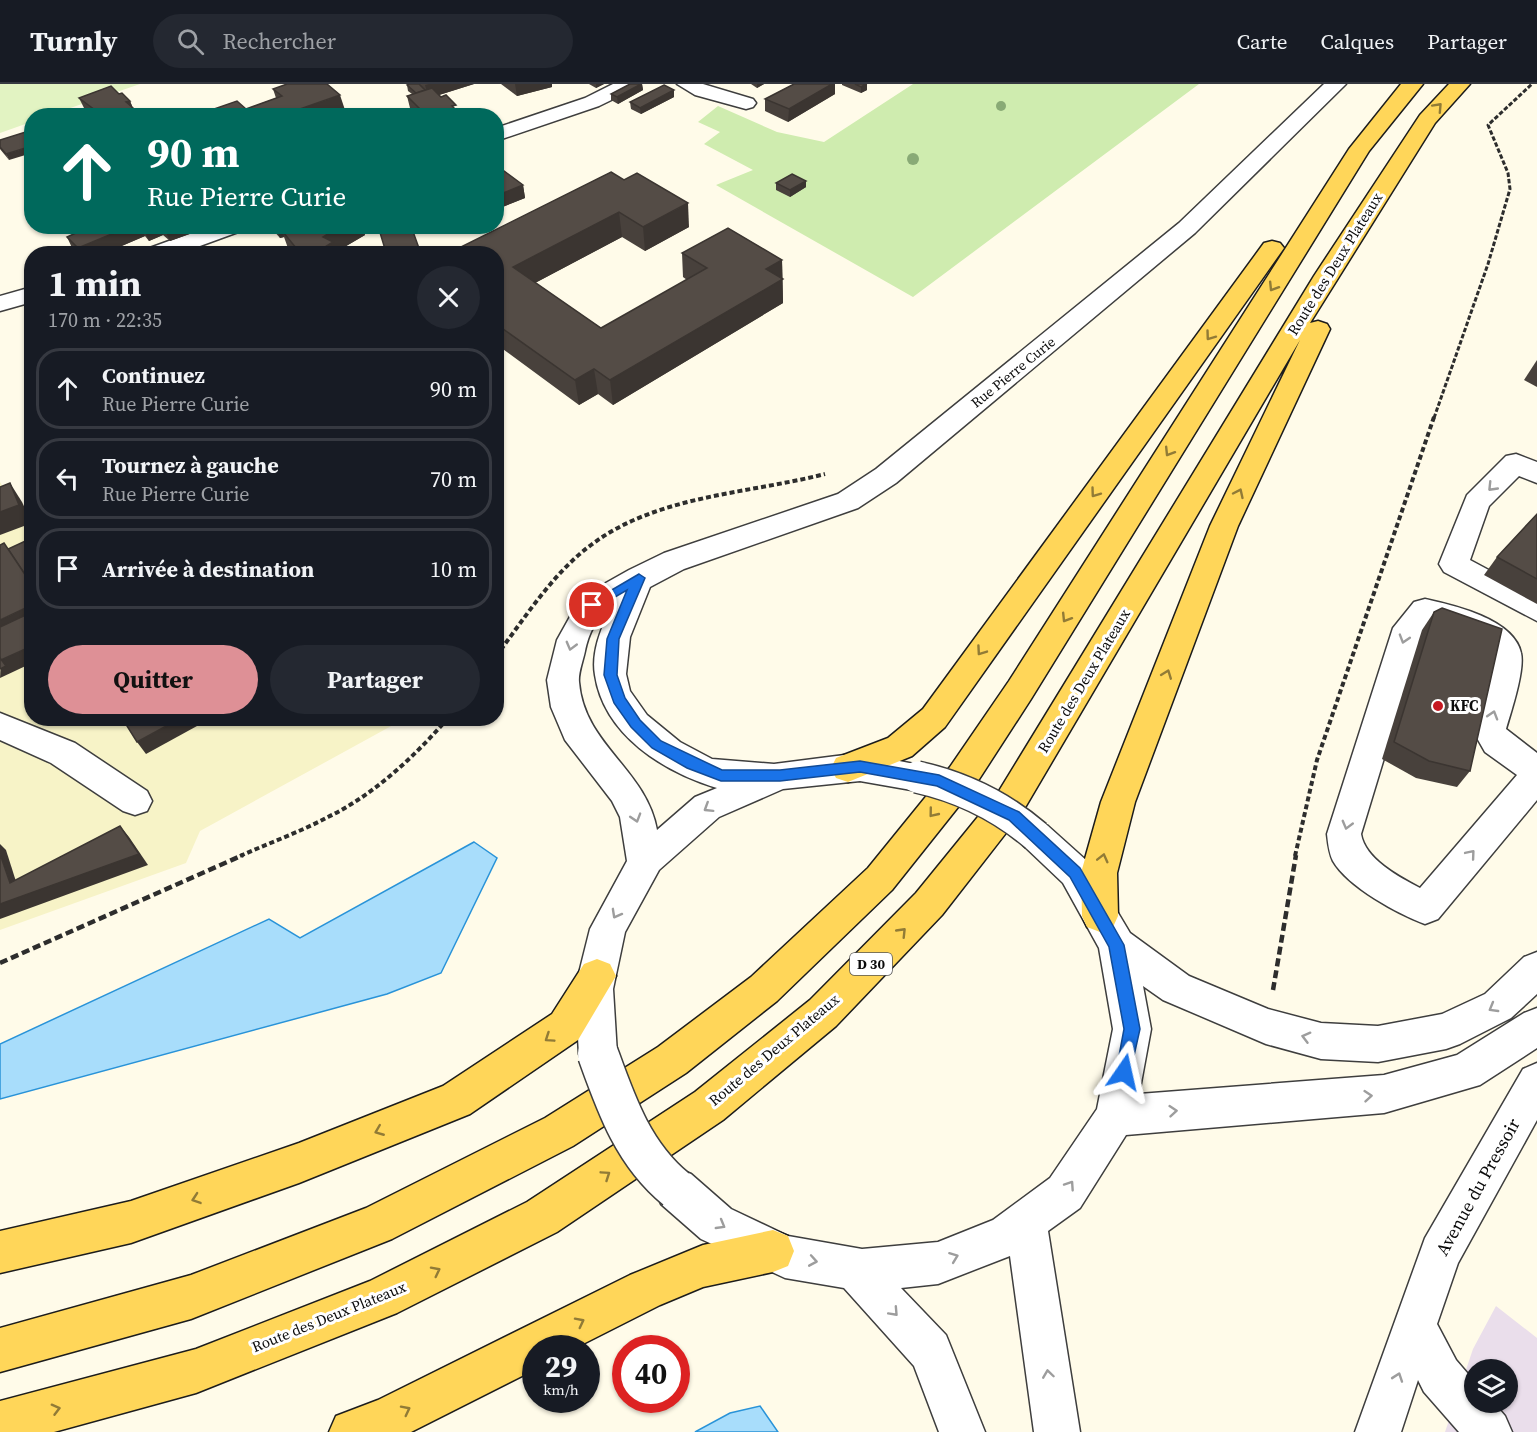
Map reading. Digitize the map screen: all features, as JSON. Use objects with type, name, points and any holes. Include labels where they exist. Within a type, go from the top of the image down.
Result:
[{"type":"main road","points":[[849,768],[900,747],[934,718],[1252,278],[1346,140],[1391,84]]},
{"type":"main road","points":[[0,1350],[191,1297],[377,1224],[559,1132],[672,1060],[764,989],[880,879],[962,777],[1020,690],[1360,149],[1402,94],[1413,84]]},
{"type":"main road","name":"Route des Deux Plateaux","points":[[0,1424],[196,1371],[393,1292],[542,1217],[709,1106],[822,1013],[929,904],[1011,801],[1326,276],[1419,131],[1460,84]]},
{"type":"main road","points":[[1108,931],[1099,873],[1118,802],[1224,526],[1307,348],[1411,165],[1419,131]]},
{"type":"main road","points":[[0,1252],[131,1222],[299,1163],[456,1100],[565,1027],[597,976]]},
{"type":"main road","points":[[352,1432],[387,1420],[645,1290],[703,1266],[773,1251]]},
{"type":"street","points":[[504,132],[592,102],[629,84]]},
{"type":"street","points":[[687,84],[702,91],[746,103]]},
{"type":"street","name":"Rue Pierre Curie","points":[[645,863],[637,816],[624,791],[576,731],[567,707],[563,680],[572,640],[592,605],[674,561],[848,501],[886,476],[1187,228],[1336,84]]},
{"type":"street","points":[[177,246],[211,234]]},
{"type":"street","points":[[0,304],[24,296]]},
{"type":"street","points":[[1537,474],[1516,463],[1477,502],[1454,564],[1537,610]]},
{"type":"street","points":[[639,578],[613,639],[610,675],[619,700],[635,723],[657,744],[721,776],[780,776],[860,767],[939,780],[1014,816],[1075,872],[1108,931],[1132,1029],[1115,1116],[1065,1193],[1007,1236],[938,1263],[862,1270],[785,1257],[716,1224],[660,1176],[620,1117],[598,1054],[594,989],[608,929],[645,863],[707,807],[780,776]]},
{"type":"street","points":[[1537,771],[1497,743],[1489,730],[1501,690],[1506,653],[1489,632],[1456,617],[1425,610],[1408,628],[1344,834],[1347,853],[1385,886],[1425,908],[1537,776]]},
{"type":"street","points":[[0,726],[63,753],[135,801]]},
{"type":"street","points":[[1108,931],[1176,988],[1266,1026],[1321,1041],[1378,1044],[1446,1031],[1498,1006],[1537,969]]},
{"type":"street","points":[[1115,1116],[1384,1094],[1466,1072],[1537,1026]]},
{"type":"street","name":"Avenue du Pressoir","points":[[1378,1432],[1440,1253],[1537,1082]]},
{"type":"street","points":[[1026,1222],[1057,1432]]},
{"type":"street","points":[[855,1269],[930,1351],[962,1432]]},
{"type":"street","points":[[1415,1327],[1440,1376],[1490,1432]]},
{"type":"path","points":[[1266,1026],[1294,863],[1317,760],[1378,573],[1488,264],[1510,189],[1508,173],[1488,125],[1532,84]]},
{"type":"path","points":[[504,646],[563,570],[592,545],[619,527],[674,506],[828,473]]},
{"type":"path","points":[[0,963],[354,804],[398,770],[440,726]]},
{"type":"shaded area","points":[[0,482],[13,505],[22,502],[24,507],[24,726],[391,726],[200,831],[186,863],[0,930]]},
{"type":"shaded area","points":[[1496,1306],[1537,1338],[1537,1432],[1445,1432],[1464,1376],[1464,1413],[1518,1413],[1518,1359],[1470,1359]]},
{"type":"green space","points":[[0,84],[140,84],[70,108],[24,108],[24,124],[0,133]]},
{"type":"green space","points":[[913,84],[1199,84],[913,297],[716,185],[753,170],[704,144],[720,132],[698,122],[718,106],[777,132],[824,142]]},
{"type":"water","points":[[474,842],[497,858],[441,973],[387,994],[0,1099],[0,1044],[269,919],[300,938]]},
{"type":"water","points":[[760,1406],[778,1432],[695,1432],[730,1413]]},
{"type":"building","points":[[287,84],[327,84],[340,95],[303,108],[249,108],[282,96],[273,89]]},
{"type":"building","points":[[419,84],[425,90],[416,93],[407,85]]},
{"type":"building","points":[[630,84],[641,84],[617,97],[611,94]]},
{"type":"building","points":[[794,84],[832,84],[789,109],[765,99]]},
{"type":"building","points":[[664,85],[674,90],[640,108],[630,102]]},
{"type":"building","points":[[111,86],[130,101],[126,102],[133,108],[92,108],[79,98]]},
{"type":"building","points":[[432,88],[441,97],[446,95],[456,105],[452,106],[454,108],[419,108],[407,96]]},
{"type":"building","points":[[237,101],[245,108],[217,108]]},
{"type":"building","points":[[24,132],[24,148],[6,154],[0,147],[0,140]]},
{"type":"building","points":[[504,171],[523,185],[504,193]]},
{"type":"building","points":[[611,172],[624,180],[637,173],[688,203],[643,227],[619,212],[513,267],[601,328],[707,268],[682,253],[728,228],[782,260],[766,269],[783,279],[610,380],[594,369],[575,380],[504,330],[504,246],[463,246],[487,234],[504,234],[504,226]]},
{"type":"building","points":[[792,174],[806,181],[790,190],[776,183]]},
{"type":"building","points":[[74,234],[112,234],[83,246],[76,246],[67,237]]},
{"type":"building","points":[[285,234],[328,234],[323,237],[333,242],[327,246],[294,246]]},
{"type":"building","points":[[380,234],[414,234],[418,246],[384,246]]},
{"type":"building","points":[[10,483],[19,505],[0,512],[0,487]]},
{"type":"building","points":[[1537,514],[1537,579],[1497,557]]},
{"type":"building","points":[[24,542],[24,573],[8,549]]},
{"type":"building","points":[[4,543],[24,573],[24,609],[0,620],[0,545]]},
{"type":"building","points":[[1442,608],[1502,629],[1470,771],[1429,761],[1394,742],[1434,612]]},
{"type":"building","points":[[24,616],[24,650],[1,660],[0,658],[0,627]]},
{"type":"building","points":[[0,658],[6,666],[0,669]]},
{"type":"building","points":[[127,726],[166,726],[137,742]]},
{"type":"building","points":[[120,826],[139,854],[0,904],[0,854],[10,883]]},
{"type":"place","name":"KFC","points":[[1438,706]]},
{"type":"route","points":[[592,605],[639,578],[613,639],[610,675],[619,700],[635,723],[657,744],[692,764],[721,776],[780,776],[860,767],[939,780],[1014,816],[1075,872],[1117,945],[1132,1029],[1124,1072]]}]
